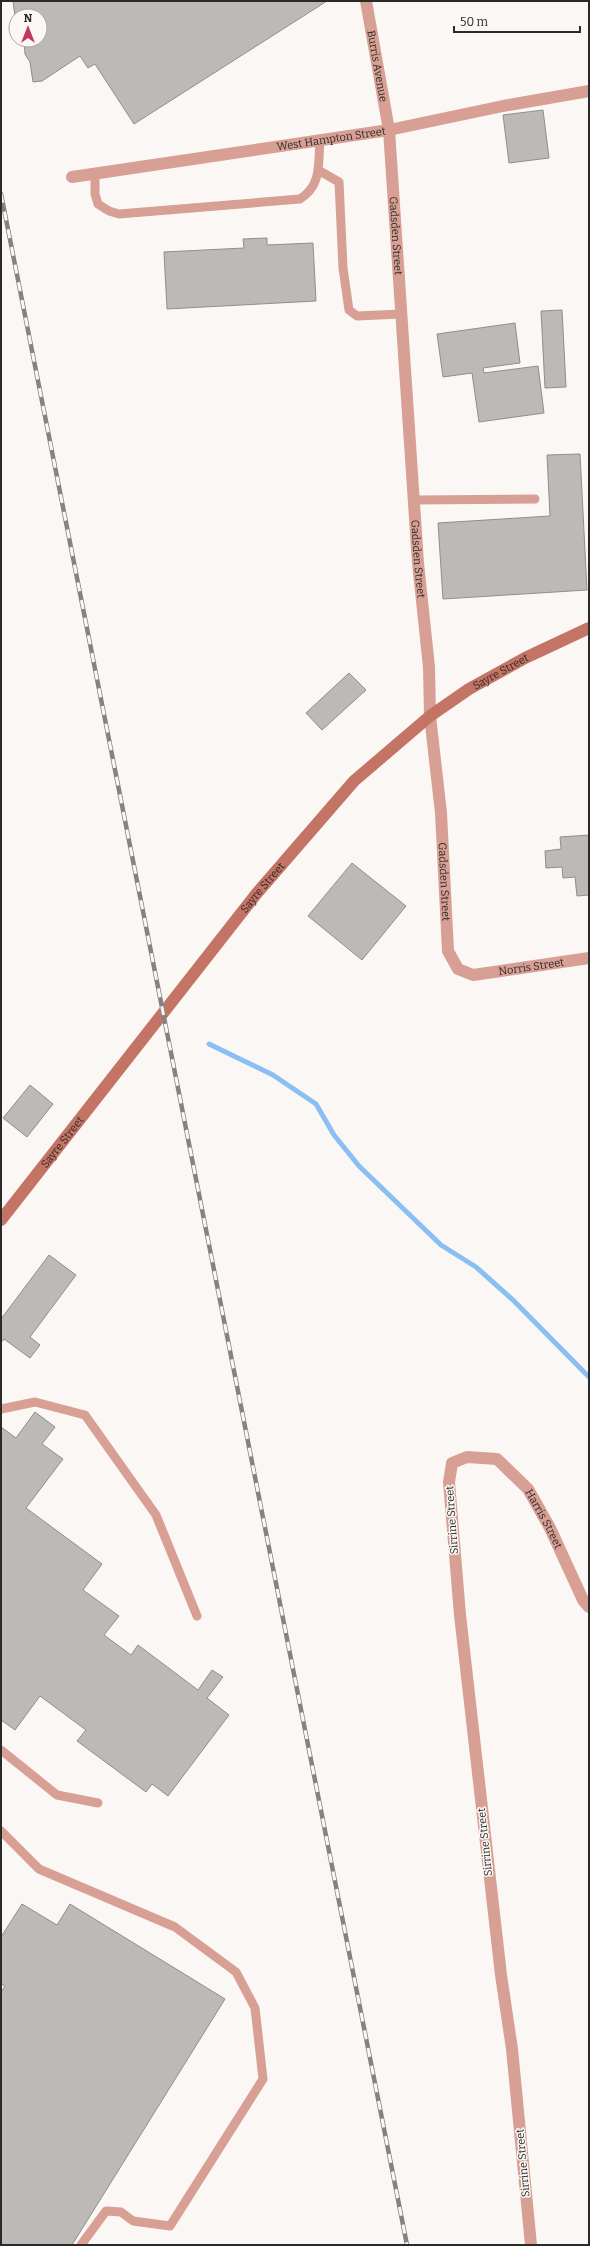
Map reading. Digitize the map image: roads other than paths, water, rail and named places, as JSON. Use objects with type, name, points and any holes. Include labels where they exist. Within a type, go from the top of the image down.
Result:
[{"type":"main road","name":"Sayre Street","points":[[1,1220],[262,887],[354,781],[430,716],[469,689],[525,658],[589,628]]},
{"type":"street","name":"Burris Avenue","points":[[366,1],[389,130]]},
{"type":"street","name":"West Hampton Street","points":[[72,177],[389,130],[502,106],[589,91]]},
{"type":"street","name":"Gadsden Street","points":[[389,130],[418,563],[429,667],[430,716],[441,813],[448,951],[458,969],[473,974]]},
{"type":"street","name":"Norris Street","points":[[473,974],[589,958]]},
{"type":"street","name":"Sirrine Street","points":[[476,1458],[467,1457],[452,1463],[449,1482],[460,1615],[501,1975],[512,2048],[531,2245]]},
{"type":"street","name":"Harris Street","points":[[476,1458],[497,1459],[528,1489],[550,1528],[583,1600],[589,1607]]},
{"type":"lane","points":[[96,174],[96,194],[98,204],[109,211],[119,214],[300,199],[311,192],[316,182],[320,140]]},
{"type":"lane","points":[[318,170],[339,182],[343,268],[349,310],[357,316],[401,314]]},
{"type":"lane","points":[[414,500],[535,499]]},
{"type":"lane","points":[[1,1409],[35,1402],[85,1415],[156,1515],[197,1616]]},
{"type":"lane","points":[[1,1750],[57,1795],[98,1803]]},
{"type":"lane","points":[[1,1831],[39,1869],[175,1927],[236,1972],[255,2008],[263,2079],[170,2226],[133,2221],[121,2212],[106,2211],[81,2245]]},
{"type":"waterway","points":[[209,1044],[273,1075],[316,1104],[334,1135],[359,1166],[441,1245],[476,1267],[513,1300],[589,1377]]},
{"type":"railway","points":[[1,194],[407,2245]]}]
